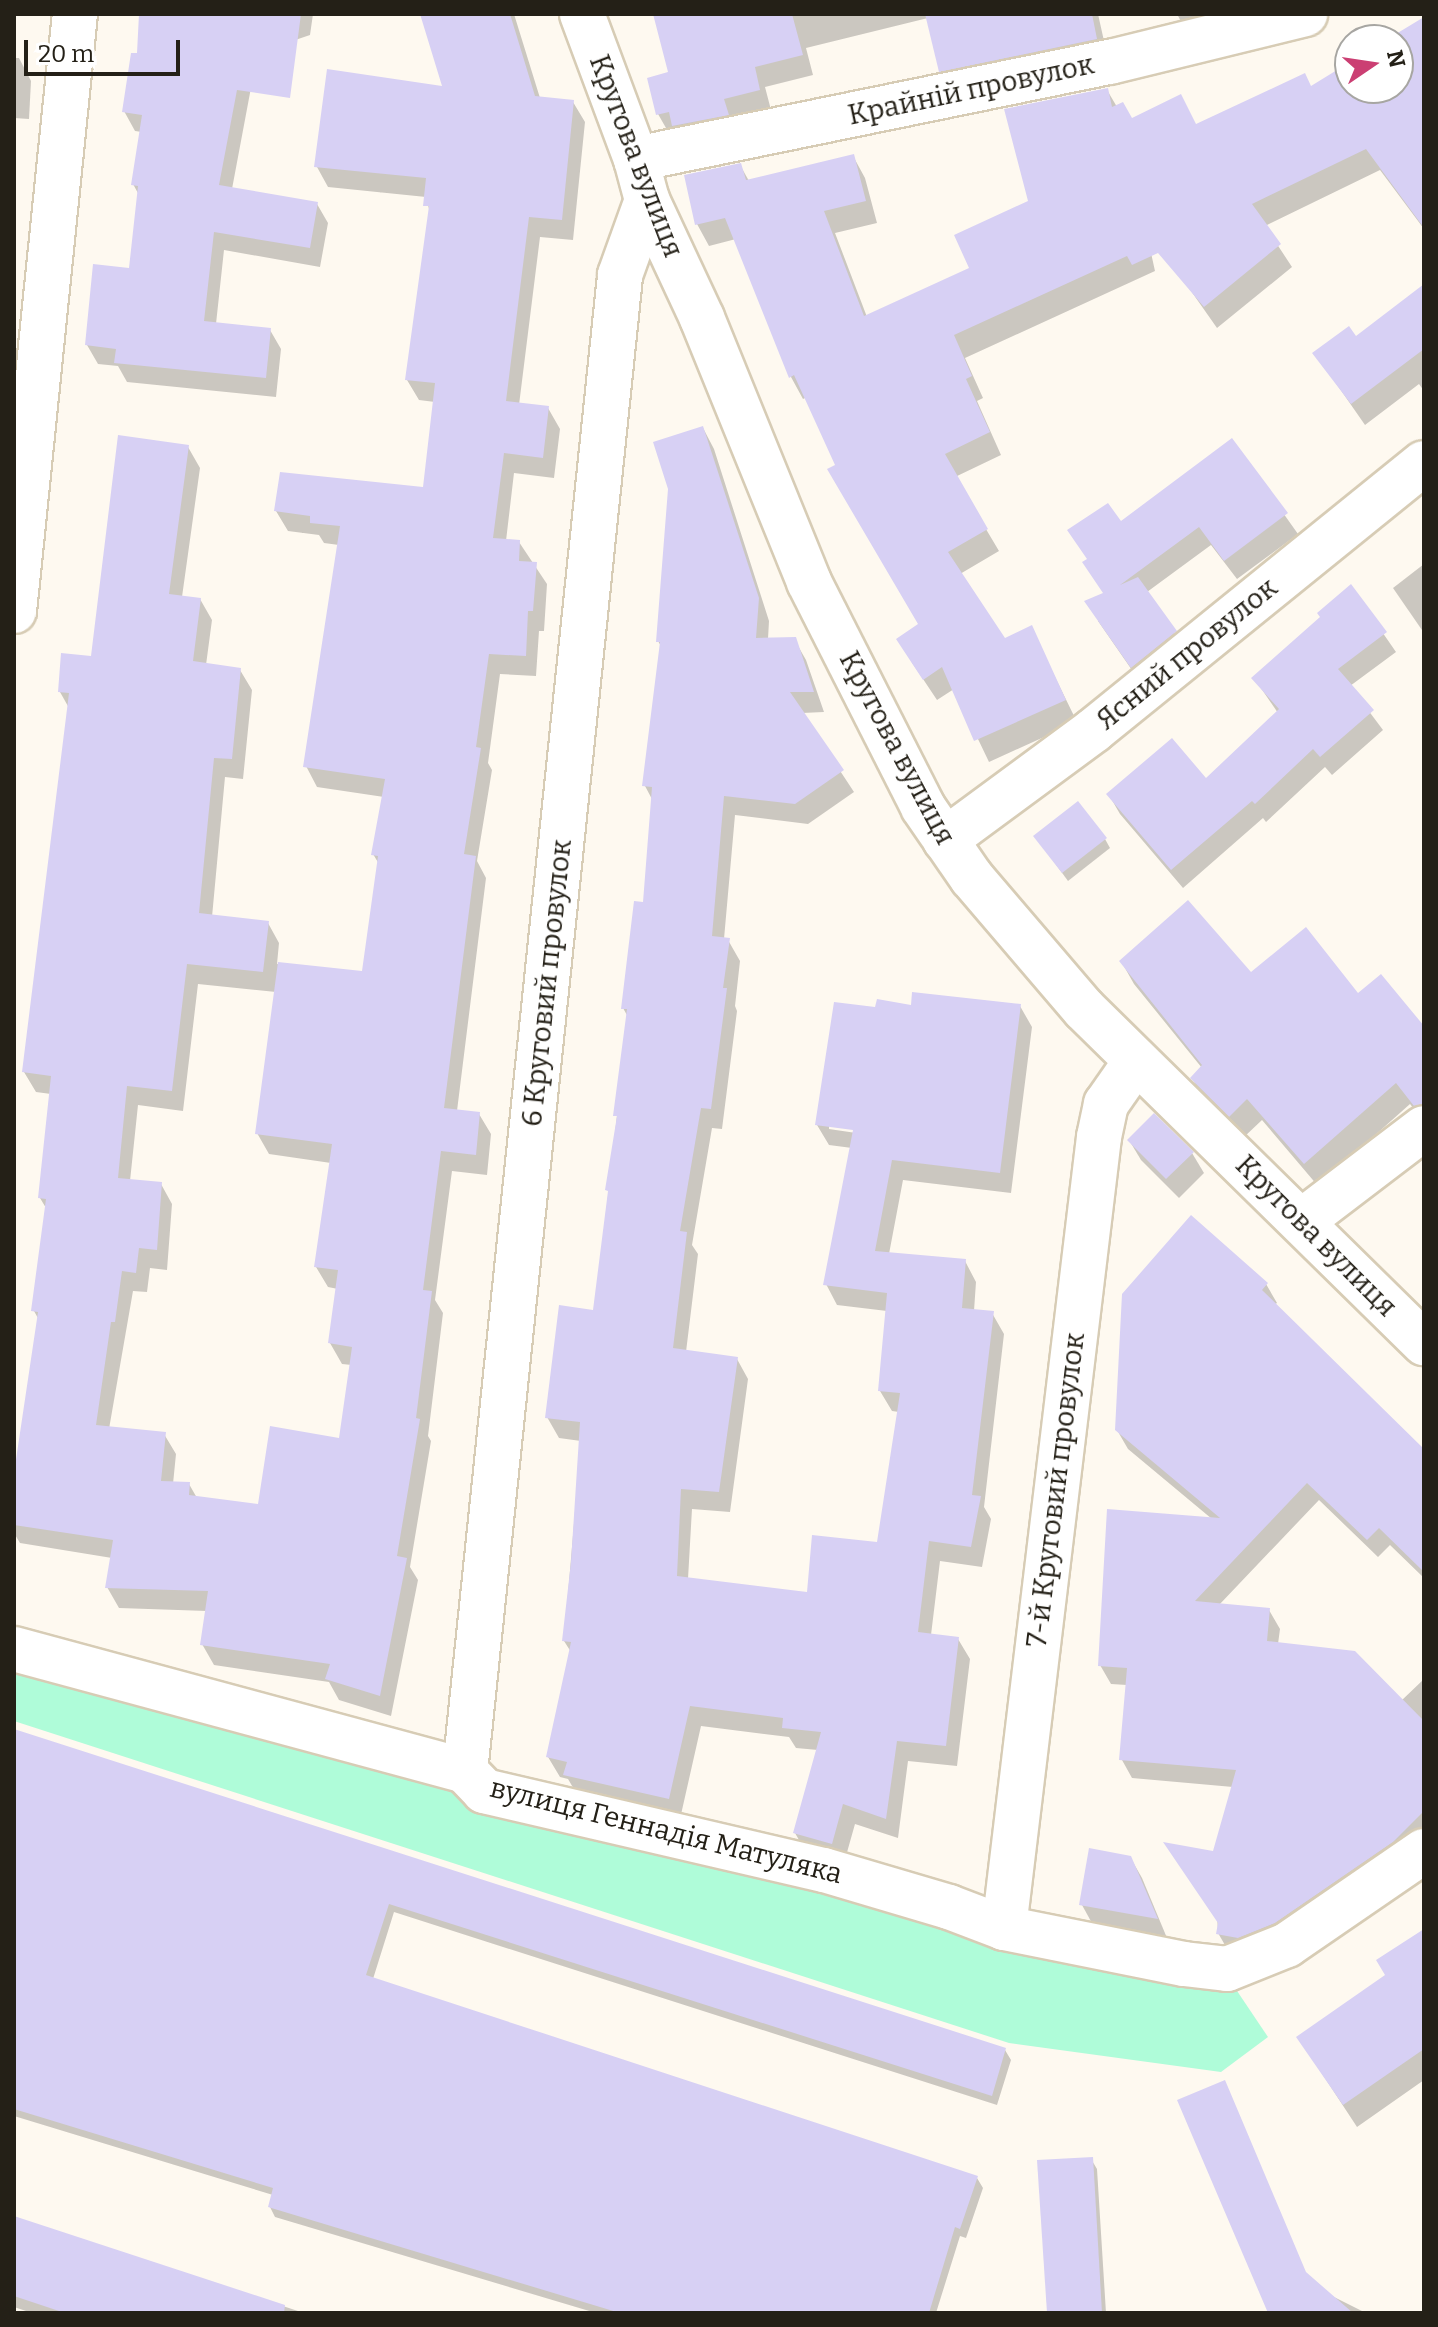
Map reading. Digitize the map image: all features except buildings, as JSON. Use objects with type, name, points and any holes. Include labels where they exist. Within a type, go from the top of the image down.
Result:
[{"type":"street","points":[[14,611],[75,14]]},
{"type":"street","name":"Кругова вулиця","points":[[582,14],[642,179],[809,582],[923,807],[972,878],[1084,1009],[1424,1343]]},
{"type":"street","name":"Крайній провулок","points":[[642,179],[1142,33],[1305,14]]},
{"type":"street","name":"6 Круговий провулок","points":[[465,1771],[620,275],[642,179]]},
{"type":"street","name":"Ясний провулок","points":[[945,840],[1094,730],[1424,463]]},
{"type":"street","name":"7-й Круговий провулок","points":[[1004,1928],[1099,1137],[1106,1104],[1136,1061]]},
{"type":"street","points":[[1302,1221],[1424,1128]]},
{"type":"street","name":"вулиця Геннадія Матуляка","points":[[14,1649],[465,1771],[484,1791],[824,1870],[949,1907],[1004,1928],[1184,1964],[1227,1969],[1287,1945],[1424,1851]]},
{"type":"green space","points":[[14,1664],[1229,1979],[1268,2037],[1221,2072],[1009,2043],[14,1721]]}]
